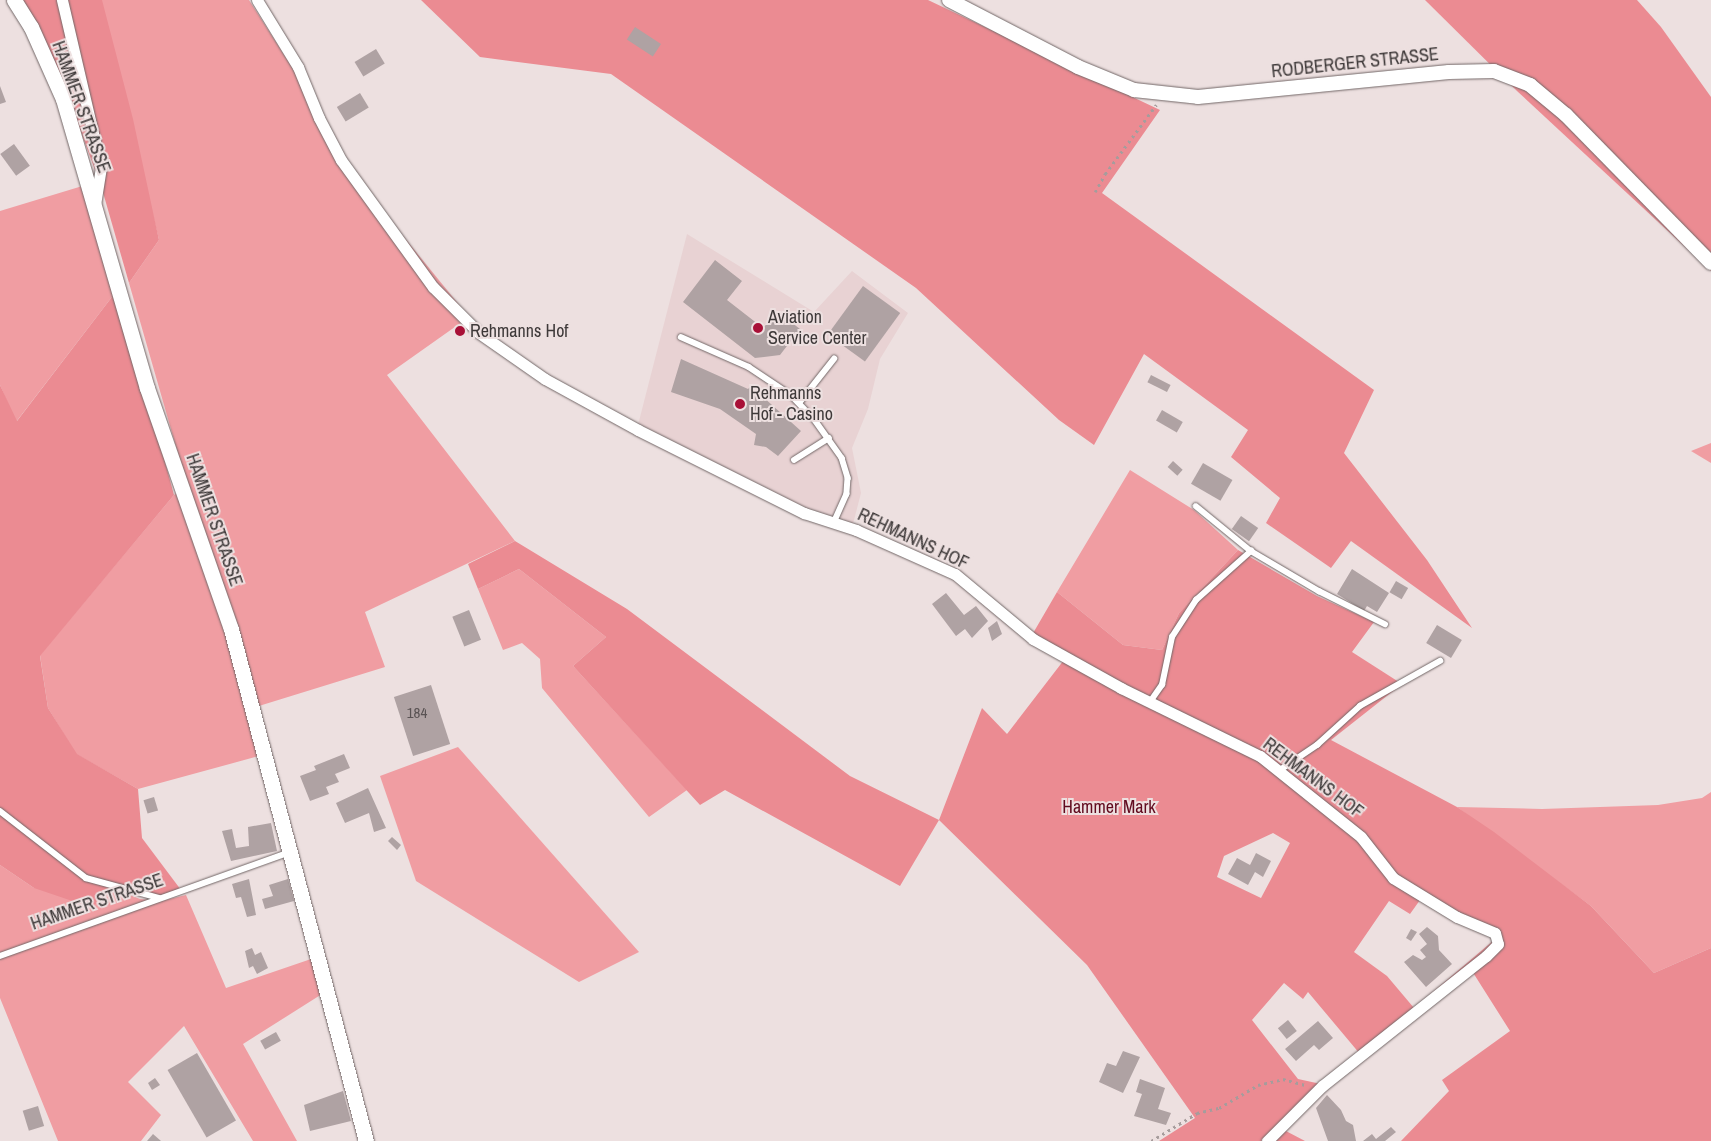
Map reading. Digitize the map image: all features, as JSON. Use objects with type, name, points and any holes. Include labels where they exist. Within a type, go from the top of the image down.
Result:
[{"type":"main road","name":"HAMMER STRASSE","points":[[14,0],[51,68],[95,202],[147,388],[231,629],[366,1141]]},
{"type":"street","name":"HAMMER STRASSE","points":[[62,0],[101,167],[95,202]]},
{"type":"street","name":"REHMANNS HOF","points":[[257,0],[298,67],[319,118],[341,160],[433,288],[479,333],[575,397],[804,513],[834,523],[955,574],[1033,639],[1150,702],[1260,756],[1280,770],[1307,796],[1361,837],[1393,878],[1457,918],[1489,930],[1498,938],[1498,944],[1486,956],[1322,1086],[1267,1141]]},
{"type":"street","name":"RODBERGER STRASSE","points":[[949,0],[1078,67],[1134,90],[1198,97],[1449,72],[1494,71],[1530,85],[1566,115],[1711,263]]},
{"type":"lane","points":[[681,337],[749,367],[800,402],[829,438],[842,458],[848,478],[847,494],[834,523]]},
{"type":"lane","points":[[800,402],[834,359]]},
{"type":"lane","points":[[794,460],[829,438]]},
{"type":"lane","points":[[1196,506],[1251,551],[1319,592],[1385,624]]},
{"type":"lane","points":[[1150,702],[1162,686],[1172,637],[1196,600],[1220,576],[1251,551]]},
{"type":"lane","points":[[1280,770],[1317,745],[1360,706],[1440,661]]},
{"type":"lane","points":[[0,811],[86,878],[148,897],[169,896]]},
{"type":"lane","name":"HAMMER STRASSE","points":[[0,956],[290,852]]},
{"type":"path","points":[[1095,192],[1104,174],[1157,103],[1160,93]]},
{"type":"path","points":[[1151,1141],[1197,1114],[1219,1108],[1258,1085],[1283,1079],[1322,1086]]},
{"type":"shaded area","points":[[101,0],[249,0],[295,72],[346,166],[469,317],[387,375],[515,541],[365,612],[385,667],[246,710],[259,756],[138,789],[76,754],[48,708],[40,655],[174,495],[187,485],[129,283],[159,240]]},
{"type":"shaded area","points":[[89,184],[118,289],[16,422],[0,385],[0,211]]},
{"type":"shaded area","points":[[687,234],[814,312],[852,271],[908,313],[880,359],[868,409],[852,448],[861,493],[853,524],[802,508],[638,425]]},
{"type":"shaded area","points":[[1711,443],[1711,463],[1691,451]]},
{"type":"shaded area","points":[[1130,470],[1194,510],[1238,550],[1179,613],[1162,650],[1123,645],[1057,592]]},
{"type":"shaded area","points":[[519,569],[606,637],[573,666],[687,790],[649,817],[542,688],[540,659],[522,643],[503,650],[478,589]]},
{"type":"shaded area","points":[[458,747],[639,952],[579,982],[416,881],[380,776]]},
{"type":"shaded area","points":[[1711,792],[1711,948],[1654,973],[1591,906],[1457,807],[1542,809],[1658,805],[1702,798]]},
{"type":"shaded area","points":[[0,865],[34,888],[107,886],[140,899],[161,901],[186,895],[226,988],[314,958],[322,994],[243,1044],[297,1141],[253,1141],[184,1026],[128,1082],[161,1115],[141,1141],[58,1141],[0,998]]},
{"type":"green space","points":[[21,0],[102,0],[133,119],[159,240],[129,283],[102,189],[57,67]]},
{"type":"green space","points":[[421,0],[928,0],[1160,110],[1102,193],[1374,390],[1344,453],[1427,560],[1472,628],[1351,541],[1331,568],[1266,523],[1280,498],[1231,457],[1248,430],[1144,354],[1094,445],[1059,420],[916,288],[611,74],[480,57]]},
{"type":"green space","points":[[1425,0],[1637,0],[1661,27],[1711,97],[1711,271],[1517,91]]},
{"type":"green space","points":[[118,289],[174,495],[40,656],[48,708],[77,754],[138,789],[142,838],[181,890],[157,896],[107,886],[93,908],[34,888],[0,865],[0,385],[17,421]]},
{"type":"green space","points":[[515,541],[627,609],[850,776],[939,820],[900,886],[725,790],[700,805],[573,666],[606,637],[519,569],[478,589],[468,564]]},
{"type":"green space","name":"Hammer Mark","points":[[1238,550],[1317,596],[1374,622],[1352,652],[1402,684],[1331,740],[1457,807],[1494,832],[1591,906],[1654,973],[1711,948],[1711,1141],[1401,1141],[1449,1091],[1442,1080],[1510,1031],[1472,971],[1327,1087],[1284,1130],[1305,1141],[1159,1141],[1195,1118],[1087,965],[939,820],[982,708],[1007,734],[1067,656],[1032,635],[1057,592],[1123,645],[1162,650],[1179,613]],"holes":[[[1273,833],[1290,843],[1261,898],[1217,877],[1224,856]],[[1420,900],[1489,932],[1494,940],[1414,1008],[1387,976],[1354,952],[1389,901],[1410,914]],[[1284,983],[1303,999],[1308,992],[1360,1054],[1321,1084],[1298,1079],[1252,1020]]]},
{"type":"building","points":[[635,27],[661,44],[653,56],[627,40]]},
{"type":"building","points":[[376,49],[385,64],[363,76],[355,62]]},
{"type":"building","points":[[0,86],[6,102],[0,104]]},
{"type":"building","points":[[360,93],[369,108],[346,121],[337,107]]},
{"type":"building","points":[[14,144],[30,166],[16,176],[0,154]]},
{"type":"building","points":[[715,260],[742,281],[727,300],[763,328],[778,312],[800,329],[780,355],[755,358],[683,302]]},
{"type":"building","points":[[863,286],[900,313],[865,362],[828,335]]},
{"type":"building","name":"Rehmanns Hof - Casino","points":[[681,359],[748,389],[751,386],[801,431],[778,456],[766,447],[754,445],[756,434],[720,409],[671,392]]},
{"type":"building","points":[[1151,375],[1171,385],[1167,392],[1147,382]]},
{"type":"building","points":[[1162,410],[1183,422],[1177,432],[1156,420]]},
{"type":"building","points":[[1173,461],[1183,470],[1177,476],[1168,467]]},
{"type":"building","points":[[1203,463],[1232,480],[1220,501],[1191,484]]},
{"type":"building","points":[[1241,516],[1258,528],[1249,541],[1232,529]]},
{"type":"building","points":[[1352,569],[1389,593],[1377,612],[1367,606],[1364,611],[1337,594]]},
{"type":"building","points":[[1396,581],[1408,588],[1402,599],[1390,592]]},
{"type":"building","points":[[946,593],[964,615],[976,606],[988,621],[972,638],[965,629],[956,636],[932,604]]},
{"type":"building","points":[[469,610],[481,640],[464,646],[452,617]]},
{"type":"building","points":[[997,621],[1002,634],[992,641],[988,628]]},
{"type":"building","points":[[1437,625],[1462,640],[1451,658],[1426,643]]},
{"type":"building","points":[[431,685],[450,744],[413,756],[394,697]]},
{"type":"building","points":[[344,754],[350,768],[335,774],[339,782],[326,787],[329,794],[310,801],[300,776],[316,770],[314,766]]},
{"type":"building","points":[[368,788],[386,828],[374,832],[369,813],[345,823],[336,803]]},
{"type":"building","points":[[154,797],[158,810],[148,814],[143,800]]},
{"type":"building","points":[[271,823],[277,851],[231,861],[222,831],[232,829],[236,848],[249,846],[248,827]]},
{"type":"building","points":[[392,837],[401,845],[397,850],[388,841]]},
{"type":"building","points":[[1256,853],[1271,861],[1263,877],[1255,872],[1248,885],[1228,874],[1237,858],[1250,865]]},
{"type":"building","points":[[249,879],[256,915],[247,917],[241,897],[236,898],[232,884]]},
{"type":"building","points":[[288,879],[294,901],[265,909],[262,899],[273,896],[269,885]]},
{"type":"building","points":[[1427,927],[1438,936],[1439,950],[1452,964],[1426,987],[1404,962],[1413,955],[1422,960],[1426,957],[1420,950],[1427,944],[1419,934]]},
{"type":"building","points":[[1411,929],[1417,932],[1411,941],[1406,938]]},
{"type":"building","points":[[252,948],[255,955],[261,952],[268,968],[257,974],[253,966],[249,968],[245,951]]},
{"type":"building","points":[[1288,1020],[1297,1031],[1287,1039],[1278,1028]]},
{"type":"building","points":[[1318,1021],[1333,1038],[1319,1050],[1314,1045],[1296,1061],[1285,1049]]},
{"type":"building","points":[[276,1032],[281,1041],[265,1049],[260,1041]]},
{"type":"building","points":[[1123,1051],[1140,1057],[1123,1093],[1099,1082],[1107,1063],[1116,1066]]},
{"type":"building","points":[[197,1053],[236,1121],[207,1138],[168,1070]]},
{"type":"building","points":[[155,1078],[160,1085],[152,1090],[148,1083]]},
{"type":"building","points":[[1140,1079],[1165,1088],[1158,1109],[1171,1113],[1166,1125],[1134,1116],[1142,1094],[1136,1092]]},
{"type":"building","points":[[343,1091],[351,1121],[310,1131],[304,1105]]},
{"type":"building","points":[[1327,1095],[1341,1110],[1346,1121],[1353,1125],[1356,1141],[1328,1141],[1316,1108]]},
{"type":"building","points":[[38,1106],[44,1126],[29,1131],[23,1111]]},
{"type":"building","points":[[1391,1127],[1396,1132],[1385,1141],[1363,1141],[1372,1134],[1376,1139]]},
{"type":"building","points":[[153,1134],[161,1141],[147,1141]]},
{"type":"place","name":"Aviation Service Center","points":[[758,328]]},
{"type":"place","name":"Rehmanns Hof","points":[[460,331]]},
{"type":"place","name":"Rehmanns Hof - Casino","points":[[740,404]]}]
